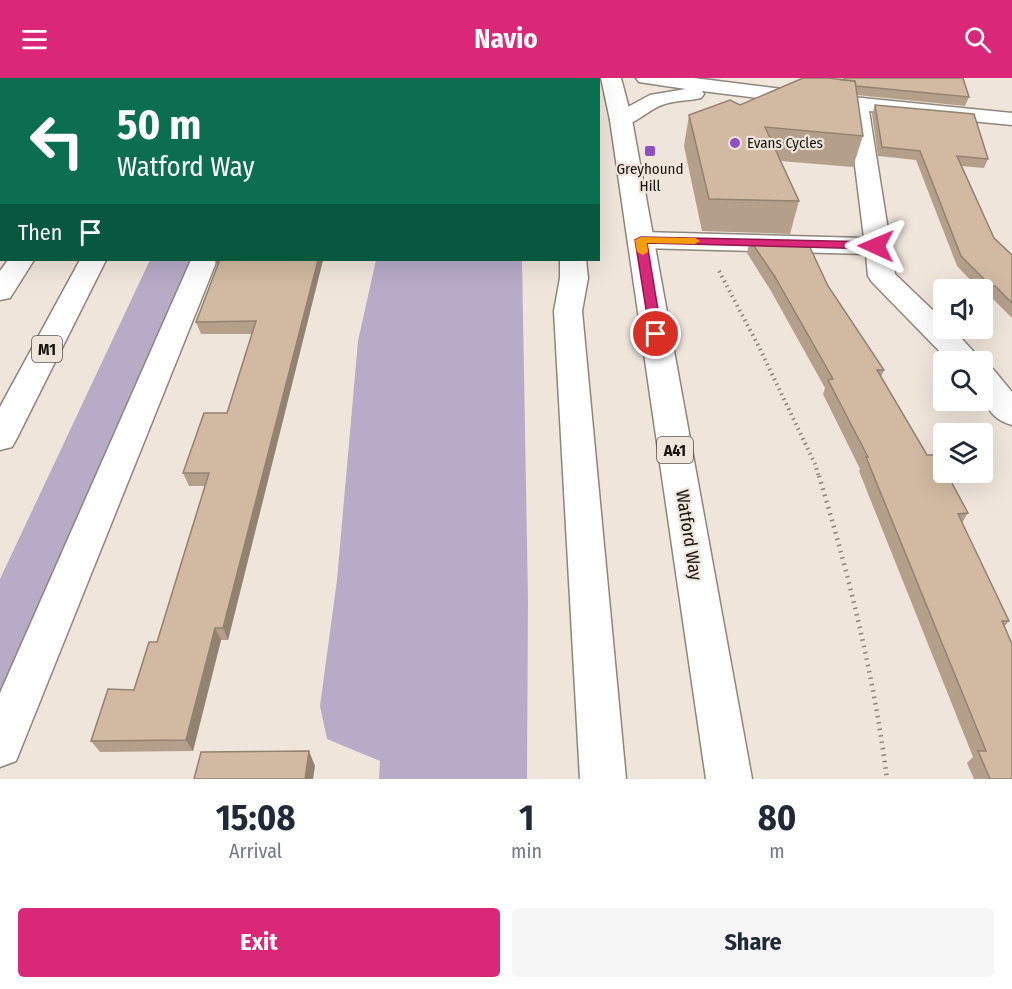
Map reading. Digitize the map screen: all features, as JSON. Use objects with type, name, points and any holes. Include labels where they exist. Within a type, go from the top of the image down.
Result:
[{"type":"main road","name":"Watford Way","points":[[611,78],[621,120],[729,779]]},
{"type":"main road","points":[[646,78],[1008,124]]},
{"type":"main road","points":[[821,78],[822,100]]},
{"type":"main road","points":[[621,120],[657,99],[737,90]]},
{"type":"main road","points":[[858,104],[882,276],[957,351]]},
{"type":"main road","points":[[641,240],[876,246]]},
{"type":"main road","points":[[0,292],[20,261]]},
{"type":"main road","name":"M1","points":[[0,438],[92,261]]},
{"type":"main road","points":[[0,745],[204,261]]},
{"type":"main road","points":[[573,261],[574,278],[568,311],[603,779]]},
{"type":"main road","points":[[993,390],[1012,414]]},
{"type":"path","points":[[713,261],[760,349],[815,464],[846,564],[880,722],[887,779]]},
{"type":"shaded area","points":[[150,261],[191,261],[0,696],[0,579]]},
{"type":"shaded area","points":[[376,261],[522,261],[528,600],[527,779],[379,779],[380,761],[327,739],[320,706],[337,580],[358,341]]},
{"type":"building","points":[[803,78],[855,81],[863,136],[765,127],[799,201],[709,199],[689,115],[730,100],[740,105]]},
{"type":"building","points":[[846,78],[963,78],[969,97],[856,86],[855,81],[842,80]]},
{"type":"building","points":[[875,105],[974,114],[988,159],[957,156],[994,238],[1012,255],[1012,303],[993,286],[993,279],[984,279],[961,256],[920,151],[882,147]]},
{"type":"building","points":[[750,240],[807,241],[828,286],[884,370],[877,370],[927,455],[933,455],[933,483],[952,483],[968,513],[958,514],[1009,621],[1002,621],[1012,644],[1012,779],[990,779],[978,751],[986,751],[866,457],[868,457],[828,380],[833,379],[775,277]]},
{"type":"building","points":[[318,261],[223,628],[215,628],[186,740],[91,741],[108,689],[134,690],[149,642],[157,642],[209,473],[183,473],[204,413],[227,413],[256,321],[196,322],[219,262],[216,262]]},
{"type":"building","points":[[309,751],[305,779],[194,779],[201,752]]},
{"type":"slow traffic","points":[[643,252],[641,240],[695,241]]},
{"type":"place","name":"Evans Cycles","points":[[735,143]]},
{"type":"place","name":"Greyhound Hill","points":[[650,151]]},
{"type":"route","points":[[656,334],[641,240],[876,246]]}]
